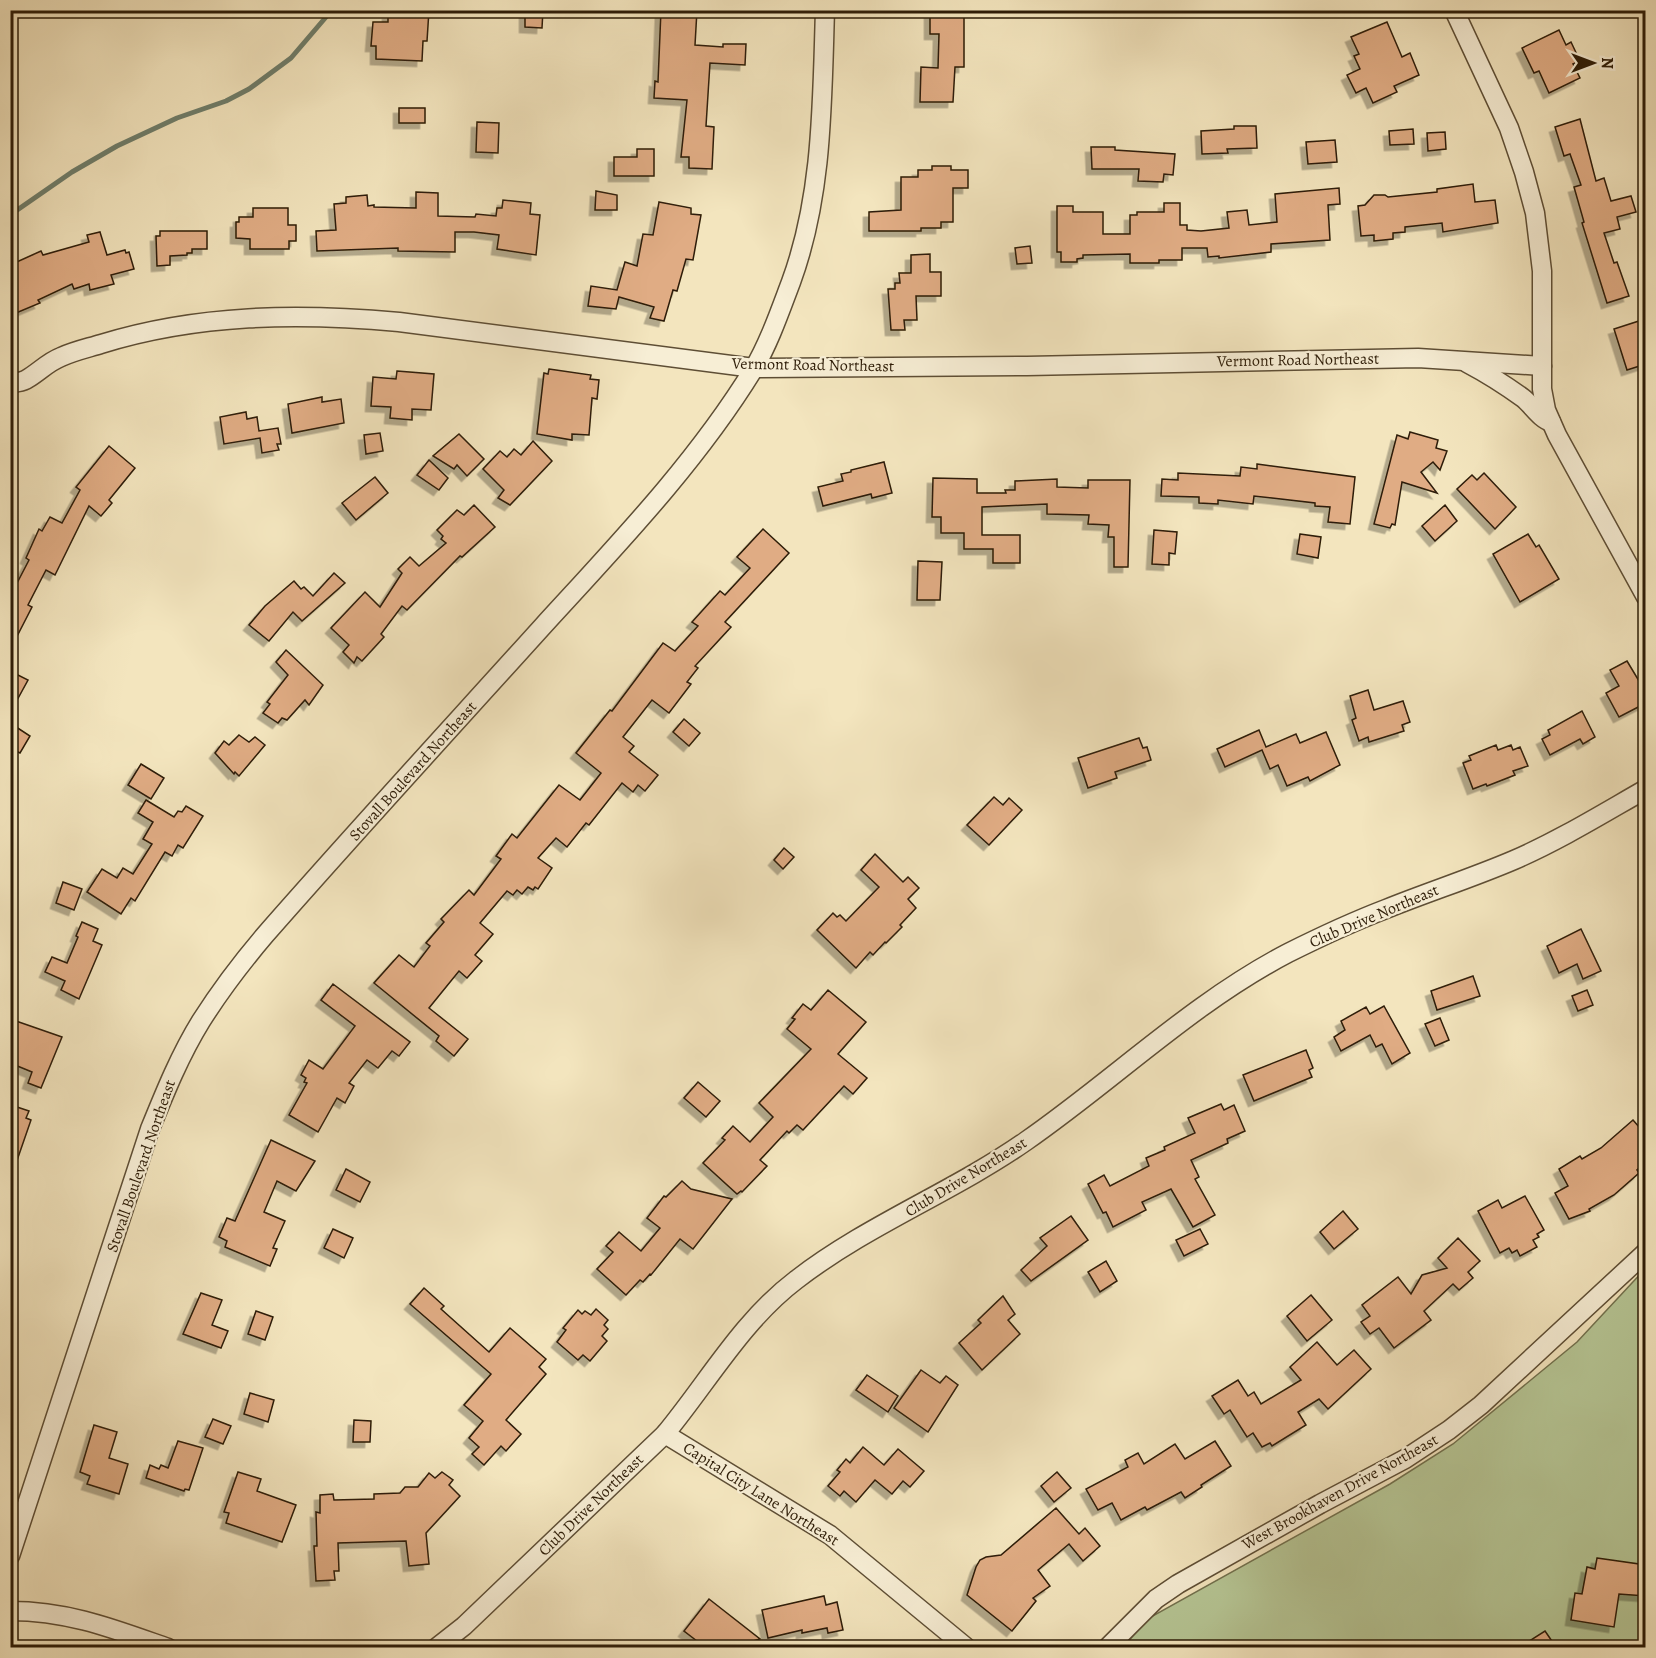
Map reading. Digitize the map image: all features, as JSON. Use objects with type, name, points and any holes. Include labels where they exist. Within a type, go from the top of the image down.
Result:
[{"type":"street","name":"Stovall Boulevard Northeast","points":[[10,1556],[150,1130],[174,1071],[201,1021],[225,985],[265,935],[659,498],[723,414],[754,368],[792,281],[806,234],[816,184],[822,126],[825,10]]},
{"type":"street","points":[[1454,10],[1509,128],[1535,213],[1542,271],[1542,389],[1546,410],[1646,597]]},
{"type":"street","name":"Vermont Road Northeast","points":[[10,399],[18,383],[61,357],[134,334],[208,321],[296,316],[399,322],[754,368],[1039,366],[1418,358],[1542,366]]},
{"type":"street","points":[[1462,360],[1526,400],[1546,421],[1551,422]]},
{"type":"street","name":"Club Drive Northeast","points":[[436,1647],[464,1626],[665,1434],[746,1328],[796,1280],[833,1254],[987,1167],[1028,1140],[1179,1023],[1229,988],[1284,955],[1339,928],[1551,844],[1646,789]]},
{"type":"street","name":"West Brookhaven Drive Northeast","points":[[1107,1647],[1156,1599],[1178,1584],[1320,1504],[1405,1460],[1449,1431],[1646,1252]]},
{"type":"street","name":"Capital City Lane Northeast","points":[[665,1434],[830,1535],[967,1647]]},
{"type":"street","points":[[10,1611],[40,1611],[79,1618],[168,1647]]},
{"type":"green space","points":[[1645,1269],[1645,1647],[1122,1648],[1149,1618],[1390,1484],[1453,1444],[1577,1342]]},
{"type":"building","points":[[408,10],[429,10],[427,41],[423,41],[422,61],[376,59],[376,46],[371,46],[373,22],[388,22],[388,14],[402,14]]},
{"type":"building","points":[[525,10],[543,10],[542,28],[525,27]]},
{"type":"building","points":[[661,10],[697,10],[695,45],[723,47],[723,44],[746,44],[745,65],[710,63],[706,126],[714,127],[712,169],[689,168],[689,157],[681,157],[687,100],[654,98],[655,81],[658,82]]},
{"type":"building","points":[[930,10],[964,10],[964,67],[955,67],[953,102],[920,102],[921,67],[938,68],[939,34],[930,34]]},
{"type":"building","points":[[1387,22],[1402,57],[1410,53],[1419,75],[1394,86],[1397,92],[1373,103],[1366,88],[1356,93],[1347,75],[1360,69],[1354,56],[1359,54],[1351,37]]},
{"type":"building","points":[[1559,30],[1566,45],[1571,42],[1580,61],[1573,64],[1580,78],[1549,93],[1539,71],[1534,73],[1522,48]]},
{"type":"building","points":[[399,108],[425,108],[425,123],[399,123]]},
{"type":"building","points":[[1580,119],[1596,181],[1604,178],[1611,201],[1631,196],[1636,212],[1617,217],[1620,229],[1604,233],[1629,296],[1607,303],[1582,223],[1584,222],[1574,187],[1581,185],[1570,154],[1564,156],[1555,127]]},
{"type":"building","points":[[477,122],[499,123],[498,153],[476,152]]},
{"type":"building","points":[[1234,126],[1256,126],[1257,148],[1227,149],[1228,153],[1202,154],[1201,131],[1234,129]]},
{"type":"building","points":[[1413,129],[1414,144],[1390,145],[1389,131]]},
{"type":"building","points":[[1445,132],[1446,149],[1428,151],[1427,133]]},
{"type":"building","points":[[1335,140],[1337,162],[1308,164],[1306,142]]},
{"type":"building","points":[[1091,147],[1115,147],[1115,150],[1175,154],[1173,175],[1164,174],[1163,182],[1138,181],[1139,169],[1092,169]]},
{"type":"building","points":[[637,149],[654,149],[654,176],[614,176],[614,157],[637,157]]},
{"type":"building","points":[[932,166],[951,166],[951,170],[968,170],[968,188],[953,188],[953,222],[941,222],[941,228],[921,228],[921,231],[869,231],[869,212],[901,210],[901,177],[918,177],[918,170],[932,170]]},
{"type":"building","points":[[1473,184],[1475,202],[1495,200],[1498,223],[1443,232],[1442,223],[1405,227],[1405,232],[1393,233],[1393,239],[1374,241],[1374,235],[1361,236],[1358,206],[1365,205],[1374,195],[1388,197],[1437,192],[1437,189]]},
{"type":"building","points":[[1339,188],[1340,204],[1328,205],[1330,240],[1271,244],[1271,252],[1219,258],[1219,256],[1208,257],[1207,248],[1182,248],[1182,260],[1159,260],[1159,263],[1130,263],[1130,254],[1083,255],[1083,258],[1077,259],[1077,262],[1061,262],[1061,252],[1057,252],[1057,206],[1073,206],[1073,212],[1103,212],[1103,234],[1130,234],[1130,215],[1137,215],[1137,212],[1164,212],[1164,203],[1180,203],[1180,225],[1187,225],[1187,230],[1201,231],[1229,228],[1227,212],[1247,210],[1249,225],[1277,222],[1275,194]]},
{"type":"building","points":[[596,191],[617,195],[617,210],[595,210]]},
{"type":"building","points":[[416,192],[438,193],[438,216],[475,217],[476,214],[496,216],[497,208],[502,208],[503,200],[531,203],[530,214],[540,215],[536,255],[497,249],[499,235],[474,232],[455,232],[455,252],[398,251],[398,248],[317,251],[316,231],[336,230],[334,204],[346,203],[346,197],[367,195],[368,206],[416,208]]},
{"type":"building","points":[[659,202],[691,208],[691,214],[701,215],[693,260],[686,259],[677,291],[673,290],[664,321],[650,318],[654,307],[619,297],[616,309],[588,306],[591,286],[617,290],[625,262],[637,266],[643,234],[653,235]]},
{"type":"building","points":[[253,208],[288,208],[288,225],[296,225],[296,241],[289,241],[289,249],[250,249],[250,239],[236,238],[236,222],[239,222],[239,217],[253,217]]},
{"type":"building","points":[[160,231],[207,231],[207,249],[192,249],[192,253],[187,253],[187,255],[170,256],[170,265],[157,266],[156,236],[160,236]]},
{"type":"building","points":[[100,232],[107,255],[125,250],[126,253],[129,252],[134,269],[111,275],[114,284],[90,290],[89,284],[74,289],[72,284],[38,300],[40,303],[16,313],[15,311],[10,313],[10,265],[41,251],[43,255],[89,242],[87,235]]},
{"type":"building","points":[[1030,246],[1032,263],[1017,264],[1015,248]]},
{"type":"building","points":[[930,254],[930,272],[941,272],[941,296],[916,296],[917,320],[904,320],[905,330],[891,330],[888,289],[895,289],[895,283],[900,283],[899,273],[911,273],[911,255]]},
{"type":"building","points":[[1642,320],[1646,329],[1646,364],[1627,370],[1614,329]]},
{"type":"building","points":[[549,369],[591,375],[590,379],[599,380],[597,399],[592,398],[589,435],[572,434],[572,440],[537,434],[544,373],[548,374]]},
{"type":"building","points":[[397,371],[434,374],[431,410],[412,409],[412,420],[390,418],[391,407],[371,406],[373,377],[396,379]]},
{"type":"building","points":[[322,397],[322,402],[341,399],[344,423],[292,433],[288,404]]},
{"type":"building","points":[[246,412],[247,419],[257,417],[259,431],[278,428],[281,444],[277,444],[279,450],[262,453],[260,438],[224,444],[220,417]]},
{"type":"building","points":[[1410,432],[1438,440],[1436,448],[1447,451],[1440,470],[1433,462],[1421,472],[1437,493],[1402,482],[1395,525],[1392,524],[1390,528],[1374,524],[1397,435],[1408,439]]},
{"type":"building","points":[[380,433],[383,451],[366,454],[364,435]]},
{"type":"building","points":[[459,434],[484,459],[467,476],[457,465],[454,469],[433,456]]},
{"type":"building","points":[[533,441],[552,461],[510,505],[498,498],[504,490],[483,469],[500,451],[507,457],[514,449],[521,455]]},
{"type":"building","points":[[109,446],[135,468],[109,500],[112,503],[101,516],[89,506],[55,575],[46,570],[28,605],[32,607],[10,650],[10,582],[16,585],[29,560],[26,558],[39,529],[42,531],[50,517],[62,523],[80,490],[76,487]]},
{"type":"building","points":[[429,460],[448,478],[439,490],[417,475]]},
{"type":"building","points":[[884,462],[892,493],[872,498],[871,494],[823,506],[818,487],[843,481],[841,474],[851,472],[851,470]]},
{"type":"building","points":[[1257,464],[1355,477],[1350,524],[1328,522],[1330,507],[1315,506],[1315,503],[1254,496],[1253,504],[1218,500],[1218,504],[1199,503],[1199,497],[1161,496],[1162,479],[1178,480],[1178,473],[1240,476],[1241,467],[1257,469]]},
{"type":"building","points":[[1484,473],[1516,507],[1495,529],[1457,489],[1472,475],[1477,480]]},
{"type":"building","points":[[375,477],[388,493],[356,520],[342,503]]},
{"type":"building","points":[[933,478],[977,479],[977,493],[1006,493],[1005,490],[1015,490],[1015,481],[1057,479],[1057,487],[1088,488],[1088,480],[1130,480],[1128,567],[1114,567],[1114,537],[1108,537],[1109,525],[1088,524],[1089,515],[1047,514],[1047,504],[982,507],[982,535],[1020,535],[1020,563],[993,563],[993,549],[964,549],[964,533],[941,533],[941,517],[932,517]]},
{"type":"building","points":[[474,505],[495,527],[462,557],[460,556],[407,610],[402,606],[381,634],[384,637],[362,661],[357,657],[354,663],[343,652],[349,645],[331,628],[365,592],[380,607],[402,573],[398,569],[410,557],[419,566],[446,543],[441,539],[443,536],[437,530],[457,510],[464,515]]},
{"type":"building","points":[[1445,505],[1457,521],[1435,541],[1422,526]]},
{"type":"building","points":[[763,529],[789,553],[725,622],[731,627],[695,666],[698,668],[687,682],[691,684],[669,713],[652,700],[623,737],[634,746],[629,752],[658,775],[645,791],[638,785],[633,792],[622,783],[589,825],[586,823],[567,847],[556,838],[538,858],[552,868],[538,889],[535,887],[533,890],[528,887],[522,894],[517,890],[513,895],[507,891],[480,923],[493,934],[475,955],[482,961],[467,978],[459,971],[429,1008],[468,1039],[454,1056],[436,1041],[439,1036],[374,983],[399,955],[414,967],[430,946],[426,943],[444,922],[441,919],[469,890],[474,895],[501,859],[496,856],[512,834],[517,838],[559,785],[580,800],[601,773],[576,753],[610,710],[612,711],[663,643],[675,651],[698,626],[692,622],[720,591],[725,595],[750,568],[737,557]]},
{"type":"building","points":[[1154,530],[1177,532],[1175,554],[1169,553],[1169,565],[1152,564]]},
{"type":"building","points":[[1300,534],[1321,537],[1318,558],[1297,554]]},
{"type":"building","points":[[1528,534],[1536,547],[1539,545],[1559,579],[1520,602],[1493,554]]},
{"type":"building","points":[[918,561],[942,562],[940,600],[917,600]]},
{"type":"building","points":[[334,573],[345,583],[302,621],[293,612],[269,641],[249,625],[265,606],[294,581],[301,589],[304,587],[313,596]]},
{"type":"building","points":[[286,650],[323,685],[309,705],[305,700],[287,720],[282,718],[278,723],[263,713],[270,704],[267,702],[288,675],[276,662]]},
{"type":"building","points":[[1627,661],[1639,681],[1646,678],[1646,703],[1619,717],[1606,693],[1619,686],[1610,670]]},
{"type":"building","points":[[10,671],[28,680],[10,713]]},
{"type":"building","points":[[1368,690],[1374,710],[1403,701],[1410,722],[1402,725],[1404,731],[1369,742],[1368,737],[1359,741],[1352,720],[1356,718],[1350,696]]},
{"type":"building","points":[[1582,711],[1595,737],[1583,744],[1580,739],[1550,755],[1542,739],[1550,735],[1548,730]]},
{"type":"building","points":[[684,719],[700,733],[689,746],[673,732]]},
{"type":"building","points":[[10,723],[30,736],[20,753],[10,748]]},
{"type":"building","points":[[1259,730],[1266,747],[1296,734],[1300,743],[1326,732],[1340,765],[1310,781],[1308,777],[1287,786],[1278,765],[1270,769],[1262,750],[1225,767],[1217,749]]},
{"type":"building","points":[[239,735],[249,742],[255,737],[265,745],[239,776],[235,772],[234,774],[215,753],[224,741],[229,745]]},
{"type":"building","points":[[1139,738],[1143,748],[1147,747],[1151,760],[1115,772],[1117,778],[1088,788],[1078,758]]},
{"type":"building","points":[[1496,745],[1498,750],[1511,745],[1513,750],[1520,747],[1528,766],[1513,771],[1515,775],[1473,789],[1463,763],[1471,760],[1469,756]]},
{"type":"building","points":[[141,764],[164,778],[151,799],[128,785]]},
{"type":"building","points":[[994,797],[1003,805],[1009,798],[1022,810],[989,845],[967,825]]},
{"type":"building","points":[[146,800],[174,817],[186,806],[203,816],[183,848],[178,845],[172,856],[165,852],[135,901],[131,898],[121,914],[87,892],[102,869],[117,878],[123,868],[133,874],[152,844],[143,839],[153,822],[138,813]]},
{"type":"building","points":[[784,848],[794,857],[783,869],[774,860]]},
{"type":"building","points":[[875,854],[903,882],[908,877],[919,888],[908,899],[916,908],[886,943],[873,955],[870,952],[856,968],[817,930],[833,913],[837,917],[840,915],[846,921],[879,887],[861,870]]},
{"type":"building","points":[[63,882],[82,889],[74,910],[56,903]]},
{"type":"building","points":[[82,922],[98,929],[93,941],[102,945],[79,999],[61,990],[65,981],[45,972],[52,957],[67,963]]},
{"type":"building","points":[[1581,929],[1601,971],[1583,979],[1577,964],[1559,973],[1547,946]]},
{"type":"building","points":[[1473,976],[1480,996],[1437,1010],[1431,991]]},
{"type":"building","points":[[333,984],[410,1042],[399,1056],[392,1051],[378,1068],[367,1060],[349,1083],[354,1086],[345,1103],[337,1098],[318,1132],[289,1115],[307,1083],[304,1082],[306,1078],[301,1075],[309,1060],[323,1069],[355,1026],[321,1000]]},
{"type":"building","points":[[828,990],[866,1022],[838,1054],[867,1078],[853,1094],[844,1086],[803,1130],[797,1125],[789,1133],[787,1131],[760,1160],[767,1166],[742,1192],[737,1194],[703,1163],[725,1140],[722,1138],[733,1126],[750,1142],[773,1117],[759,1103],[811,1049],[787,1029],[803,1004],[811,1010]]},
{"type":"building","points":[[1587,990],[1593,1005],[1578,1011],[1572,996]]},
{"type":"building","points":[[1384,1006],[1410,1053],[1392,1064],[1382,1044],[1376,1047],[1370,1035],[1341,1051],[1334,1037],[1345,1030],[1341,1021],[1366,1007],[1370,1014]]},
{"type":"building","points":[[1440,1018],[1449,1040],[1435,1046],[1425,1024]]},
{"type":"building","points":[[16,1021],[62,1037],[41,1088],[28,1083],[32,1072],[10,1063],[10,1033]]},
{"type":"building","points":[[1306,1050],[1313,1068],[1309,1070],[1312,1077],[1254,1101],[1243,1075]]},
{"type":"building","points":[[698,1082],[720,1101],[706,1117],[684,1098]]},
{"type":"building","points":[[1221,1104],[1224,1110],[1234,1105],[1245,1131],[1227,1139],[1228,1143],[1191,1160],[1199,1177],[1195,1179],[1215,1215],[1193,1227],[1171,1189],[1142,1202],[1146,1210],[1113,1227],[1088,1184],[1104,1175],[1110,1186],[1149,1166],[1146,1158],[1195,1133],[1188,1118]]},
{"type":"building","points":[[14,1106],[29,1111],[26,1118],[31,1120],[13,1172],[10,1171],[10,1115]]},
{"type":"building","points":[[1633,1120],[1646,1135],[1646,1162],[1637,1170],[1639,1173],[1614,1195],[1589,1209],[1590,1211],[1569,1219],[1555,1193],[1568,1186],[1559,1169],[1580,1156],[1582,1159],[1601,1148]]},
{"type":"building","points":[[271,1140],[315,1161],[296,1191],[277,1181],[264,1212],[285,1221],[273,1248],[277,1249],[270,1266],[225,1247],[227,1241],[219,1237],[227,1218],[235,1221]]},
{"type":"building","points":[[346,1169],[370,1182],[360,1202],[336,1190]]},
{"type":"building","points":[[682,1181],[691,1189],[732,1199],[693,1249],[680,1239],[651,1275],[643,1282],[640,1280],[626,1295],[597,1269],[613,1252],[606,1246],[619,1232],[641,1251],[660,1228],[647,1218],[664,1196],[666,1197]]},
{"type":"building","points":[[1525,1196],[1544,1230],[1537,1234],[1539,1237],[1533,1240],[1537,1247],[1520,1256],[1517,1250],[1512,1253],[1509,1248],[1500,1253],[1478,1211],[1498,1200],[1502,1208]]},
{"type":"building","points":[[1343,1211],[1358,1229],[1334,1249],[1320,1232]]},
{"type":"building","points":[[1071,1216],[1088,1240],[1031,1281],[1021,1270],[1047,1246],[1040,1238]]},
{"type":"building","points":[[333,1229],[353,1238],[344,1258],[324,1248]]},
{"type":"building","points":[[1200,1229],[1208,1244],[1184,1256],[1176,1240]]},
{"type":"building","points":[[1458,1238],[1480,1261],[1468,1272],[1473,1278],[1459,1290],[1453,1284],[1424,1311],[1431,1320],[1394,1348],[1379,1328],[1370,1334],[1361,1322],[1370,1316],[1362,1305],[1398,1277],[1411,1294],[1422,1275],[1447,1268],[1438,1258]]},
{"type":"building","points":[[1106,1261],[1117,1281],[1100,1292],[1088,1272]]},
{"type":"building","points":[[424,1288],[444,1306],[441,1309],[489,1352],[510,1328],[546,1359],[539,1367],[546,1374],[506,1420],[521,1434],[506,1451],[501,1446],[484,1465],[472,1454],[479,1447],[469,1438],[483,1421],[464,1405],[491,1374],[410,1304]]},
{"type":"building","points":[[201,1293],[222,1300],[212,1325],[228,1331],[221,1348],[183,1334]]},
{"type":"building","points":[[1311,1295],[1332,1320],[1307,1341],[1287,1316]]},
{"type":"building","points":[[1003,1296],[1015,1314],[1008,1320],[1020,1334],[982,1370],[959,1343],[981,1323],[978,1320]]},
{"type":"building","points":[[596,1309],[608,1320],[604,1325],[608,1329],[602,1336],[607,1341],[590,1361],[583,1355],[578,1360],[557,1342],[566,1330],[563,1328],[578,1310],[582,1314],[585,1311],[591,1315]]},
{"type":"building","points":[[256,1311],[273,1317],[265,1340],[248,1334]]},
{"type":"building","points":[[1317,1342],[1337,1365],[1354,1350],[1371,1369],[1328,1409],[1319,1399],[1298,1412],[1306,1425],[1272,1446],[1270,1443],[1262,1447],[1253,1433],[1247,1437],[1230,1410],[1224,1414],[1212,1396],[1238,1380],[1248,1396],[1254,1392],[1261,1404],[1301,1380],[1290,1367]]},
{"type":"building","points":[[921,1370],[940,1383],[946,1376],[958,1385],[928,1432],[894,1408]]},
{"type":"building","points":[[867,1375],[898,1396],[888,1412],[856,1390]]},
{"type":"building","points":[[250,1393],[274,1400],[268,1422],[244,1414]]},
{"type":"building","points":[[213,1419],[231,1426],[223,1444],[205,1437]]},
{"type":"building","points":[[354,1420],[371,1421],[370,1442],[353,1442]]},
{"type":"building","points":[[94,1425],[117,1432],[109,1458],[128,1464],[119,1494],[87,1484],[90,1476],[80,1472]]},
{"type":"building","points":[[178,1441],[203,1448],[189,1490],[184,1491],[146,1478],[150,1465],[159,1469],[161,1465],[168,1468]]},
{"type":"building","points":[[1215,1441],[1231,1466],[1185,1498],[1181,1492],[1147,1510],[1145,1507],[1121,1520],[1112,1503],[1098,1510],[1086,1489],[1128,1467],[1125,1460],[1138,1453],[1144,1464],[1175,1444],[1185,1459]]},
{"type":"building","points":[[863,1447],[884,1465],[898,1449],[924,1471],[910,1487],[903,1481],[892,1494],[875,1480],[856,1502],[844,1491],[840,1496],[828,1486],[840,1472],[837,1470],[846,1459],[850,1463]]},
{"type":"building","points":[[238,1472],[261,1479],[257,1491],[296,1505],[282,1542],[226,1523],[229,1513],[224,1512]]},
{"type":"building","points":[[442,1472],[453,1480],[449,1485],[460,1496],[426,1533],[429,1564],[409,1566],[406,1541],[338,1543],[339,1571],[334,1571],[335,1580],[316,1581],[314,1546],[317,1546],[316,1512],[320,1513],[320,1495],[333,1494],[334,1500],[374,1499],[374,1494],[400,1493],[405,1487],[418,1487],[429,1473],[435,1478]]},
{"type":"building","points":[[1057,1472],[1071,1488],[1054,1502],[1041,1486]]},
{"type":"building","points":[[1056,1508],[1079,1534],[1085,1528],[1100,1546],[1083,1561],[1069,1544],[1038,1570],[1050,1586],[1033,1598],[1036,1601],[1012,1631],[967,1595],[976,1567],[980,1560],[986,1557],[1001,1555]]},
{"type":"building","points":[[1597,1558],[1646,1565],[1646,1596],[1619,1594],[1614,1627],[1571,1620],[1575,1593],[1582,1594],[1587,1567],[1595,1569]]},
{"type":"building","points":[[824,1596],[826,1605],[837,1602],[843,1630],[828,1633],[827,1628],[802,1633],[802,1630],[768,1638],[762,1610]]},
{"type":"building","points":[[709,1599],[760,1639],[753,1641],[761,1647],[692,1647],[697,1641],[684,1631]]},
{"type":"building","points":[[1545,1631],[1556,1647],[1520,1647]]},
{"type":"waterway","points":[[10,215],[72,172],[117,146],[177,118],[226,101],[249,89],[291,58],[332,10]]}]
